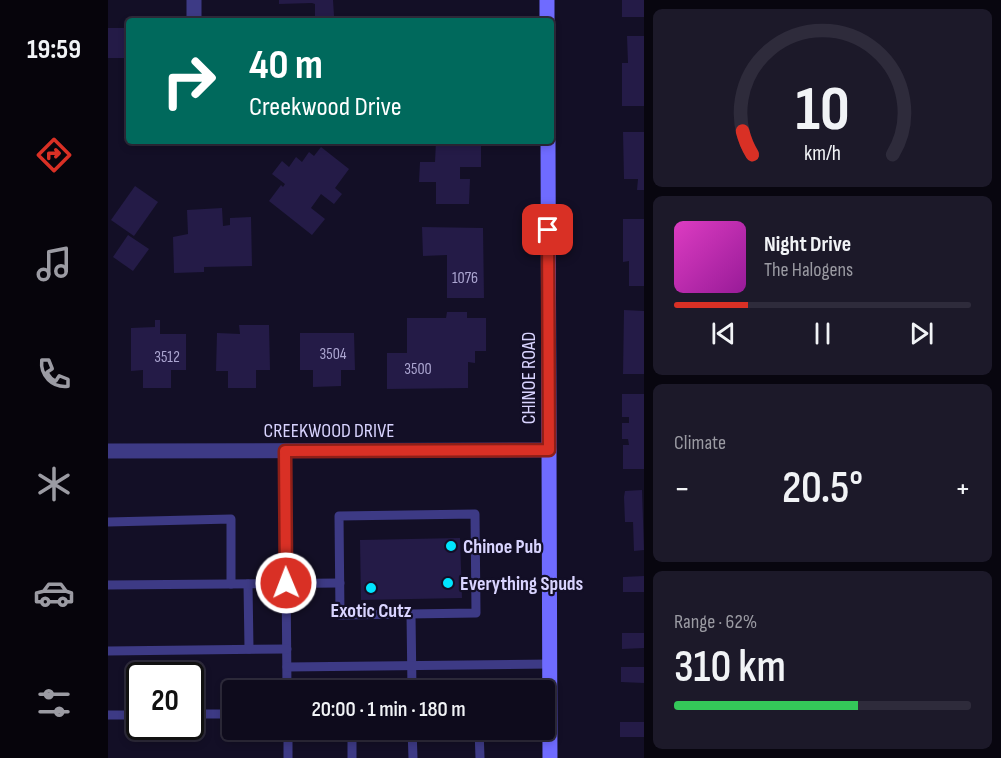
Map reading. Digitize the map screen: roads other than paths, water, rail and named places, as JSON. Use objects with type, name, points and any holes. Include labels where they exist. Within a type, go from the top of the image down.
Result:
[{"type":"street","points":[[194,0],[194,18]]},
{"type":"street","points":[[547,0],[548,18]]},
{"type":"street","name":"CHINOE ROAD","points":[[548,144],[550,758]]},
{"type":"street","name":"CREEKWOOD DRIVE","points":[[108,451],[549,450]]},
{"type":"lane","points":[[285,451],[287,680]]},
{"type":"lane","points":[[475,514],[476,613],[411,614],[340,615],[339,516],[475,514]]},
{"type":"lane","points":[[108,522],[231,519],[231,584]]},
{"type":"lane","points":[[108,585],[340,583]]},
{"type":"lane","points":[[248,584],[249,649]]},
{"type":"lane","points":[[411,614],[412,680]]},
{"type":"lane","points":[[108,651],[287,649]]},
{"type":"lane","points":[[287,667],[550,664]]},
{"type":"lane","points":[[204,714],[222,714]]},
{"type":"lane","points":[[108,715],[126,715]]},
{"type":"lane","points":[[288,740],[288,758]]},
{"type":"lane","points":[[352,740],[352,758]]},
{"type":"lane","points":[[412,740],[413,758]]},
{"type":"lane","points":[[479,740],[480,758]]},
{"type":"place","name":"Chinoe Pub","points":[[451,546]]},
{"type":"place","name":"Everything Spuds","points":[[448,583]]},
{"type":"place","name":"Exotic Cutz","points":[[371,588]]}]
